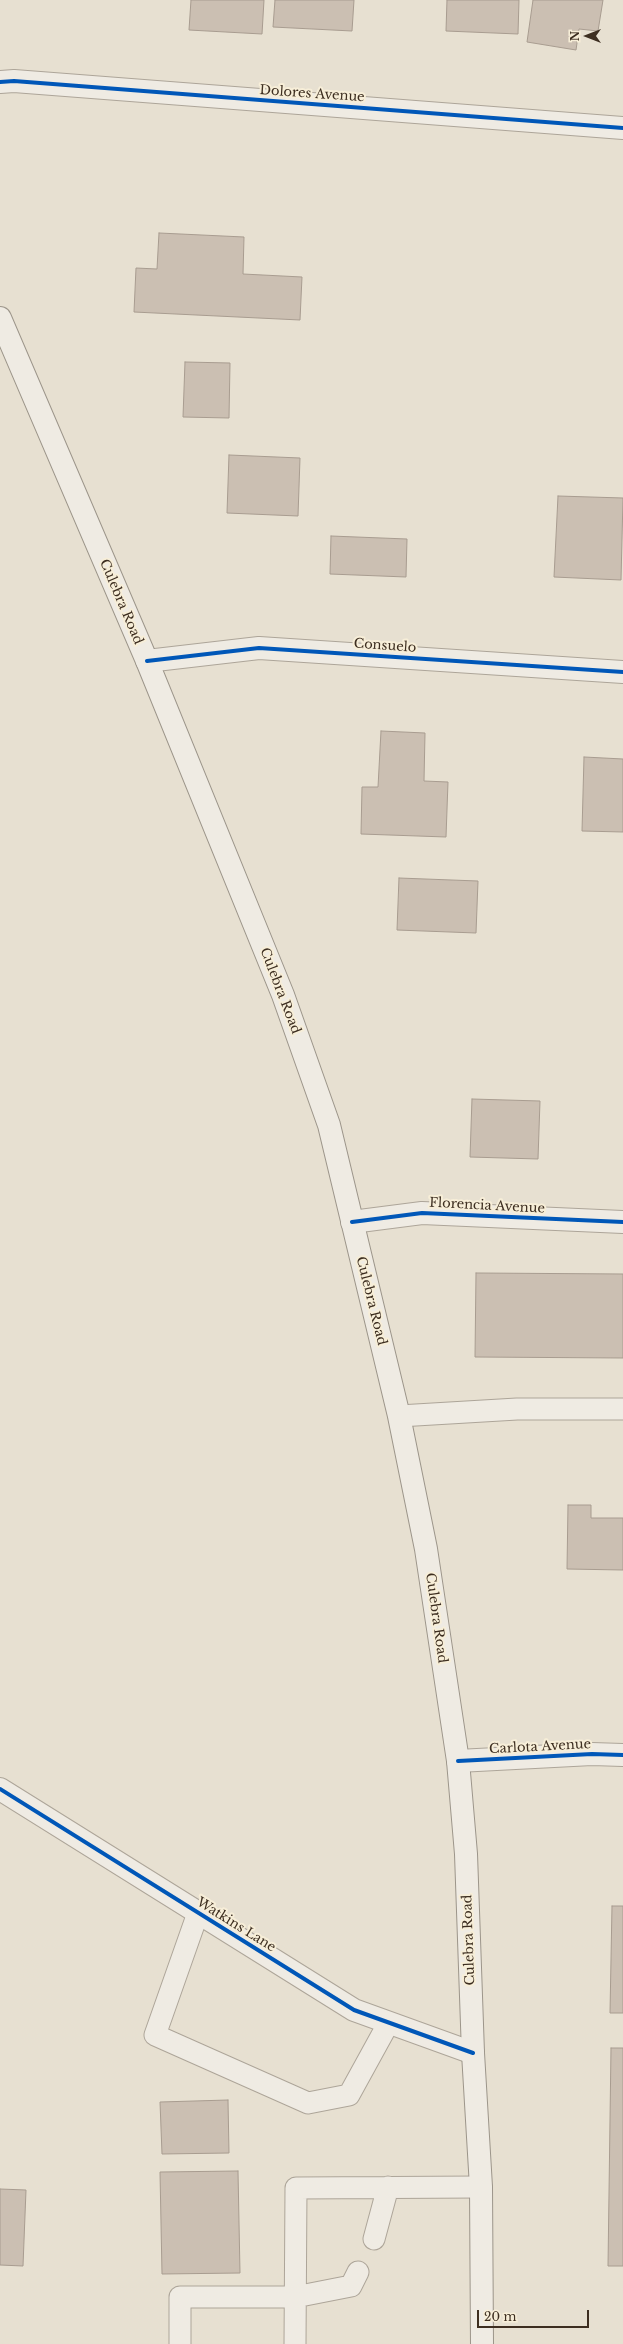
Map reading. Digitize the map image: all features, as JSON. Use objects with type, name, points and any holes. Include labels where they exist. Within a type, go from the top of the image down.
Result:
[{"type":"main road","name":"Dolores Avenue","points":[[0,82],[14,81],[623,128]]},
{"type":"main road","name":"Culebra Road","points":[[0,318],[147,661],[283,995],[329,1125],[399,1416],[426,1549],[458,1761],[466,1854],[472,2053],[481,2187],[482,2344]]},
{"type":"main road","name":"Consuelo","points":[[147,661],[259,648],[623,672]]},
{"type":"main road","name":"Florencia Avenue","points":[[352,1222],[422,1213],[623,1222]]},
{"type":"main road","name":"Carlota Avenue","points":[[458,1761],[592,1754],[623,1755]]},
{"type":"main road","name":"Watkins Lane","points":[[0,1789],[354,2010],[388,2024],[472,2053]]},
{"type":"lane","points":[[399,1416],[517,1409],[623,1409]]},
{"type":"lane","points":[[198,1913],[155,2035],[308,2103],[349,2095],[388,2024]]},
{"type":"lane","points":[[374,2239],[388,2187]]},
{"type":"lane","points":[[295,2344],[296,2188],[481,2187]]},
{"type":"lane","points":[[180,2344],[180,2297],[295,2297],[351,2286],[358,2272]]},
{"type":"building","points":[[191,0],[264,0],[262,34],[189,30]]},
{"type":"building","points":[[275,0],[354,0],[352,31],[273,27]]},
{"type":"building","points":[[447,0],[519,0],[518,34],[446,31]]},
{"type":"building","points":[[533,0],[603,0],[598,31],[579,29],[576,50],[527,42]]},
{"type":"building","points":[[159,233],[244,237],[243,274],[302,277],[300,320],[134,312],[136,268],[157,269]]},
{"type":"building","points":[[185,362],[230,363],[229,418],[183,417]]},
{"type":"building","points":[[229,455],[300,458],[298,516],[227,513]]},
{"type":"building","points":[[558,496],[623,498],[621,580],[554,577]]},
{"type":"building","points":[[331,536],[407,539],[406,577],[330,574]]},
{"type":"building","points":[[381,731],[425,733],[424,781],[448,782],[446,837],[361,834],[362,787],[378,787]]},
{"type":"building","points":[[584,757],[623,759],[623,832],[582,831]]},
{"type":"building","points":[[399,878],[478,881],[476,933],[397,930]]},
{"type":"building","points":[[472,1099],[540,1101],[538,1159],[470,1157]]},
{"type":"building","points":[[476,1273],[623,1274],[623,1358],[475,1357]]},
{"type":"building","points":[[568,1505],[591,1505],[591,1518],[623,1518],[623,1570],[567,1569]]},
{"type":"building","points":[[612,1906],[623,1906],[623,2013],[610,2013]]},
{"type":"building","points":[[611,2048],[623,2048],[623,2266],[608,2266]]},
{"type":"building","points":[[228,2100],[229,2153],[162,2154],[160,2102]]},
{"type":"building","points":[[238,2171],[240,2273],[162,2274],[160,2172]]},
{"type":"building","points":[[0,2189],[26,2190],[23,2266],[0,2265]]},
{"type":"cycle path","points":[[0,82],[14,81],[623,128]]},
{"type":"cycle path","points":[[147,661],[259,648],[623,672]]},
{"type":"cycle path","points":[[352,1222],[422,1213],[623,1222]]},
{"type":"cycle path","points":[[458,1761],[592,1754],[623,1755]]},
{"type":"cycle path","points":[[0,1789],[354,2010],[473,2053]]}]
